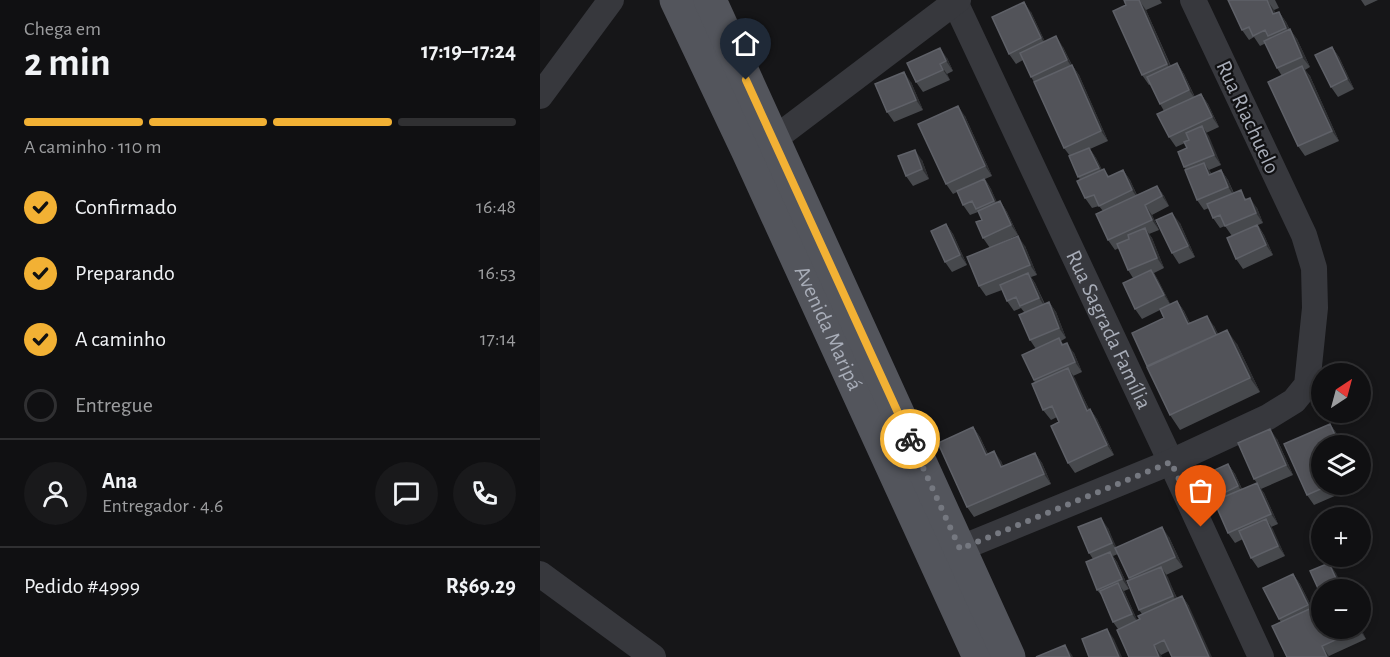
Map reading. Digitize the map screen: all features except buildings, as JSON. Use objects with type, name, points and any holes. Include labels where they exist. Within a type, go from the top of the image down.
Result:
[{"type":"main road","name":"Avenida Maripá","points":[[676,0],[761,146]]},
{"type":"main road","name":"Avenida Maripá","points":[[710,0],[761,146],[947,554],[1009,657]]},
{"type":"main road","name":"Avenida Maripá","points":[[947,554],[979,657]]},
{"type":"street","points":[[540,96],[611,0]]},
{"type":"street","name":"Rua Riachuelo","points":[[1171,462],[1268,417],[1294,401],[1307,385],[1315,308],[1314,268],[1304,235],[1193,0]]},
{"type":"street","points":[[761,146],[956,1]]},
{"type":"street","name":"Rua Sagrada Família","points":[[956,1],[1261,657]]},
{"type":"street","points":[[947,554],[1171,462]]},
{"type":"street","points":[[540,574],[653,657]]},
{"type":"way so far","points":[[910,439],[960,549],[1171,462],[1201,527]]},
{"type":"route","points":[[746,80],[910,439]]}]
